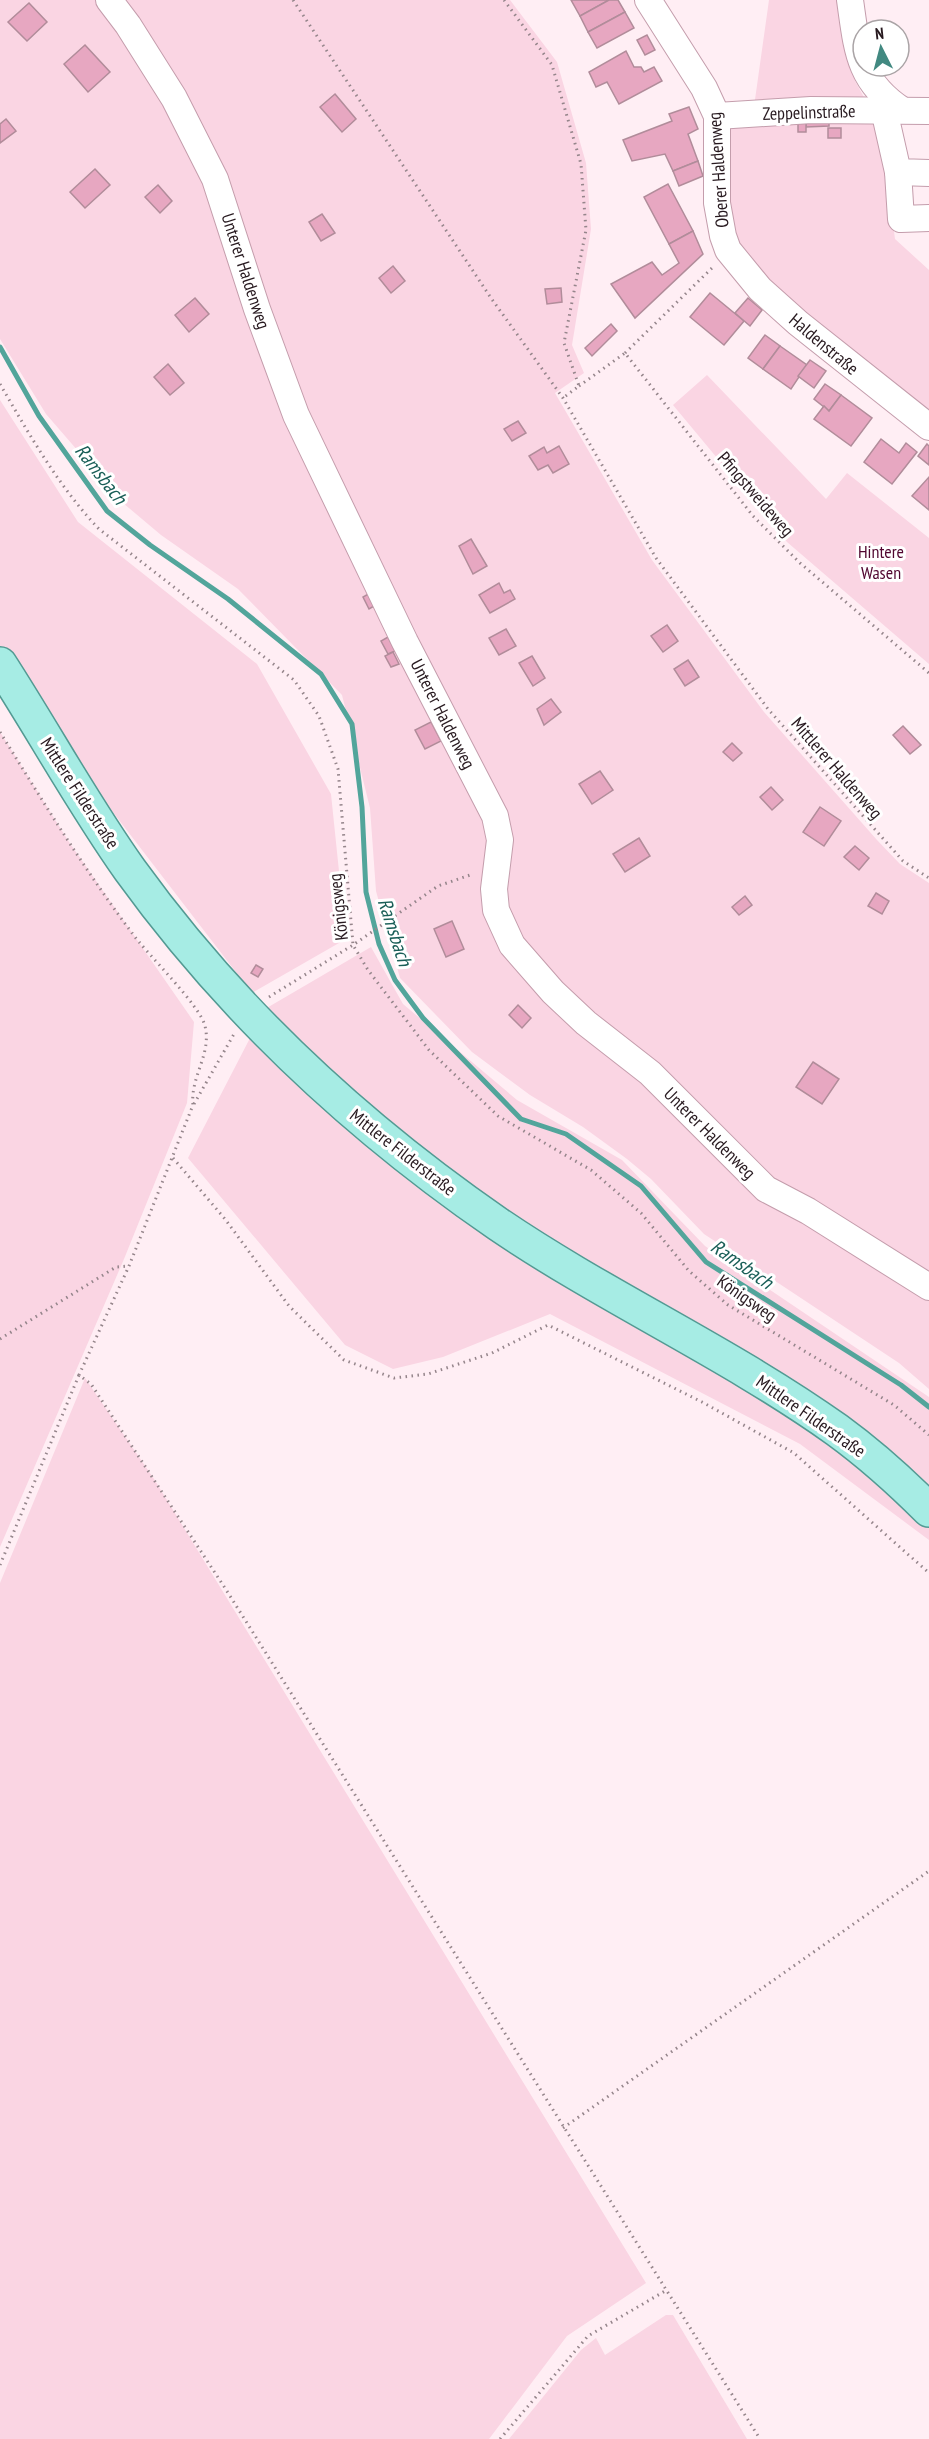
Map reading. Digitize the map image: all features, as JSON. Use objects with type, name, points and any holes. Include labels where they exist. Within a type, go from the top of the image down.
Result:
[{"type":"main road","name":"Mittlere Filderstraße","points":[[0,664],[130,869],[179,933],[249,1014],[351,1113],[423,1170],[500,1225],[773,1387],[839,1431],[898,1479],[929,1510]]},
{"type":"street","name":"Unterer Haldenweg","points":[[109,0],[128,25],[174,98],[215,179],[257,309],[296,415],[405,642],[495,816],[500,840],[494,889],[496,910],[502,928],[512,945],[553,992],[586,1023],[650,1073],[766,1189],[808,1211],[929,1287]]},
{"type":"street","name":"Oberer Haldenweg","points":[[648,0],[704,88],[717,116],[717,203],[728,250]]},
{"type":"street","name":"Zeppelinstraße","points":[[850,0],[864,72],[893,110]]},
{"type":"street","name":"Zeppelinstraße","points":[[717,116],[811,110],[929,111]]},
{"type":"street","points":[[893,110],[902,219],[929,218]]},
{"type":"street","points":[[898,172],[929,172]]},
{"type":"street","name":"Haldenstraße","points":[[728,250],[760,289],[790,316],[929,427]]},
{"type":"path","name":"Mittlerer Haldenweg","points":[[293,0],[485,288],[563,398],[656,558],[768,709],[881,838],[903,861],[929,878]]},
{"type":"path","points":[[504,0],[552,65],[580,164],[586,230],[564,343],[579,386]]},
{"type":"path","points":[[563,398],[625,353],[728,250]]},
{"type":"path","name":"Pfingstweideweg","points":[[625,353],[753,516],[800,563],[929,673]]},
{"type":"path","name":"Königsweg","points":[[0,384],[61,483],[99,529],[294,680],[319,716],[338,769],[353,945],[368,970],[429,1050],[498,1116],[591,1170],[641,1213],[689,1271],[728,1305],[894,1405],[929,1435]]},
{"type":"path","points":[[0,732],[69,842],[133,935],[204,1023],[206,1049],[192,1092],[193,1105],[173,1158],[0,1565]]},
{"type":"path","points":[[353,945],[438,886],[466,875],[496,869]]},
{"type":"path","points":[[173,1158],[225,1219],[289,1306],[344,1360],[394,1378],[428,1374],[492,1353],[548,1325],[702,1402],[794,1453],[929,1573]]},
{"type":"path","points":[[0,1339],[116,1267],[129,1266]]},
{"type":"path","points":[[80,1375],[91,1384],[225,1588],[760,2439]]},
{"type":"path","points":[[563,2128],[929,1871]]},
{"type":"path","points":[[500,2439],[588,2336],[666,2291]]},
{"type":"green space","points":[[0,0],[510,0],[557,62],[586,163],[591,229],[572,345],[584,373],[555,393],[652,560],[764,712],[900,864],[929,883],[929,1389],[899,1363],[704,1234],[651,1179],[627,1159],[583,1127],[530,1095],[472,1052],[400,978],[376,891],[370,808],[342,695],[238,589],[161,535],[123,503],[46,414],[0,339]]},
{"type":"green space","points":[[769,0],[839,0],[851,61],[851,78],[854,78],[876,119],[882,139],[895,239],[929,270],[929,415],[773,288],[740,245],[727,212],[726,182],[731,124],[752,121]]},
{"type":"green space","name":"Hintere Wasen","points":[[707,375],[826,499],[847,473],[929,538],[929,664],[787,542],[673,405]]},
{"type":"green space","points":[[0,400],[78,522],[257,664],[331,794],[346,939],[252,993],[92,785],[0,646]]},
{"type":"green space","points":[[0,732],[69,842],[194,1022],[187,1103],[124,1259],[0,1547]]},
{"type":"green space","points":[[371,947],[403,1004],[517,1100],[622,1160],[705,1246],[929,1397],[929,1540],[800,1444],[550,1314],[443,1357],[393,1369],[345,1345],[188,1158],[265,1009]]},
{"type":"green space","points":[[85,1378],[154,1479],[646,2283],[567,2336],[489,2439],[0,2439],[0,1583]]},
{"type":"green space","points":[[666,2315],[673,2315],[747,2439],[509,2439],[581,2350],[596,2338],[605,2355]]},
{"type":"building","points":[[571,0],[609,0],[580,16]]},
{"type":"building","points":[[609,0],[618,0],[625,12],[588,32],[580,16]]},
{"type":"building","points":[[29,3],[47,22],[27,41],[8,22]]},
{"type":"building","points":[[625,12],[634,28],[597,48],[588,32]]},
{"type":"building","points":[[647,35],[655,50],[645,55],[637,40]]},
{"type":"building","points":[[85,45],[110,72],[88,92],[64,64]]},
{"type":"building","points":[[626,51],[634,67],[641,67],[644,72],[654,67],[662,81],[619,104],[607,82],[596,87],[589,72]]},
{"type":"building","points":[[335,94],[356,119],[342,132],[320,107]]},
{"type":"building","points":[[689,107],[698,129],[688,134],[698,161],[673,171],[665,154],[632,161],[623,140],[672,121],[669,114]]},
{"type":"building","points":[[6,119],[16,131],[0,143],[0,124]]},
{"type":"building","points":[[829,120],[829,126],[806,127],[806,121]]},
{"type":"building","points":[[798,121],[806,121],[806,132],[798,132]]},
{"type":"building","points":[[828,128],[841,128],[841,138],[828,138]]},
{"type":"building","points":[[698,161],[703,176],[679,186],[673,171]]},
{"type":"building","points":[[95,169],[110,185],[85,208],[70,192]]},
{"type":"building","points":[[668,184],[693,231],[669,244],[644,197]]},
{"type":"building","points":[[158,185],[172,201],[160,213],[145,197]]},
{"type":"building","points":[[322,214],[335,233],[321,241],[309,222]]},
{"type":"building","points":[[693,231],[703,254],[635,318],[611,284],[652,262],[662,275],[679,263],[669,244]]},
{"type":"building","points":[[393,266],[405,281],[391,293],[379,278]]},
{"type":"building","points":[[561,288],[562,302],[547,304],[545,289]]},
{"type":"building","points":[[710,293],[744,321],[724,345],[690,317]]},
{"type":"building","points":[[195,298],[209,314],[189,332],[175,315]]},
{"type":"building","points":[[748,298],[762,310],[750,326],[735,313]]},
{"type":"building","points":[[611,324],[617,331],[592,356],[585,348]]},
{"type":"building","points":[[765,335],[780,346],[763,369],[748,358]]},
{"type":"building","points":[[780,346],[807,365],[791,389],[763,369]]},
{"type":"building","points":[[810,360],[826,371],[814,388],[798,376]]},
{"type":"building","points":[[168,364],[184,383],[170,395],[154,377]]},
{"type":"building","points":[[825,384],[841,395],[829,411],[814,399]]},
{"type":"building","points":[[841,395],[872,418],[851,446],[814,419],[824,406],[829,411]]},
{"type":"building","points":[[518,421],[526,433],[512,441],[504,429]]},
{"type":"building","points":[[881,439],[899,453],[906,443],[917,452],[892,484],[864,462]]},
{"type":"building","points":[[927,444],[929,446],[929,465],[918,456]]},
{"type":"building","points":[[559,446],[569,464],[553,473],[548,465],[538,470],[529,456],[544,447],[547,453]]},
{"type":"building","points":[[929,477],[929,510],[912,496]]},
{"type":"building","points":[[471,539],[487,566],[473,574],[459,546]]},
{"type":"building","points":[[499,583],[504,593],[510,590],[515,599],[490,613],[479,595]]},
{"type":"building","points":[[370,593],[376,605],[369,609],[363,597]]},
{"type":"building","points":[[667,625],[678,641],[663,652],[651,636]]},
{"type":"building","points":[[506,629],[516,646],[499,655],[489,638]]},
{"type":"building","points":[[388,637],[395,651],[388,654],[381,641]]},
{"type":"building","points":[[393,652],[399,664],[391,667],[385,656]]},
{"type":"building","points":[[532,656],[545,678],[533,686],[519,663]]},
{"type":"building","points":[[688,660],[699,677],[685,686],[674,669]]},
{"type":"building","points":[[551,699],[561,712],[544,725],[537,709]]},
{"type":"building","points":[[431,722],[441,741],[425,749],[415,730]]},
{"type":"building","points":[[903,726],[921,745],[910,754],[893,735]]},
{"type":"building","points":[[732,743],[742,753],[733,761],[723,752]]},
{"type":"building","points":[[600,771],[613,790],[592,804],[579,784]]},
{"type":"building","points":[[771,787],[783,800],[772,810],[760,797]]},
{"type":"building","points":[[820,807],[841,821],[824,846],[803,832]]},
{"type":"building","points":[[639,838],[650,856],[625,872],[613,854]]},
{"type":"building","points":[[855,846],[869,858],[859,870],[844,857]]},
{"type":"building","points":[[876,893],[889,901],[882,914],[868,906]]},
{"type":"building","points":[[745,896],[752,905],[739,915],[732,907]]},
{"type":"building","points":[[452,921],[464,949],[446,957],[434,929]]},
{"type":"building","points":[[256,965],[263,969],[258,977],[251,973]]},
{"type":"building","points":[[518,1005],[531,1018],[522,1028],[509,1015]]},
{"type":"building","points":[[813,1062],[839,1079],[822,1104],[796,1087]]},
{"type":"waterway","name":"Ramsbach","points":[[0,347],[39,416],[107,511],[150,545],[228,599],[321,674],[352,724],[362,807],[366,892],[379,944],[395,980],[423,1018],[521,1119],[566,1134],[641,1186],[706,1262],[901,1385],[929,1407]]}]
